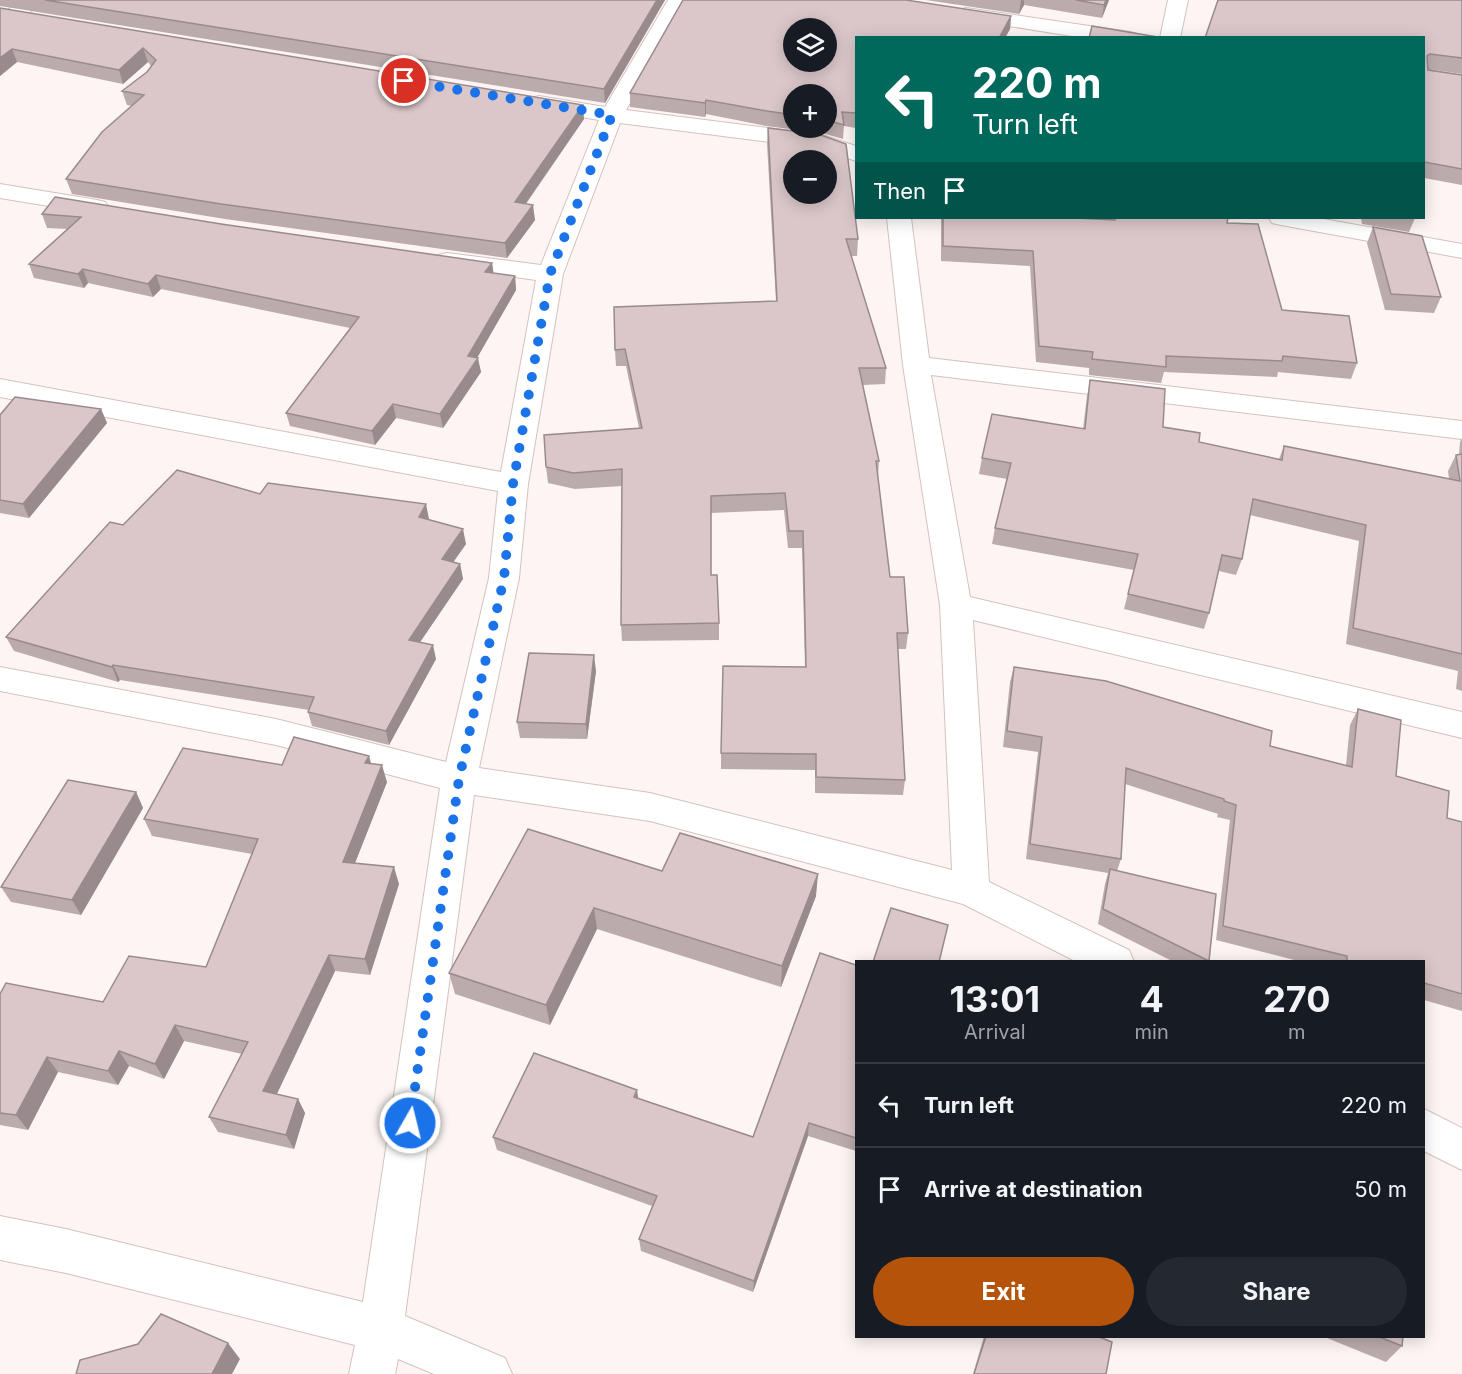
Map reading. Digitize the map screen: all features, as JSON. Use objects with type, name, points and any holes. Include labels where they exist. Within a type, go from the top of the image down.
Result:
[{"type":"street","points":[[4,18],[37,0]]},
{"type":"street","points":[[372,1374],[381,1329],[459,779],[504,578],[513,484],[550,274],[612,115],[678,0]]},
{"type":"street","points":[[1170,36],[1178,0]]},
{"type":"street","points":[[952,12],[1116,36]]},
{"type":"street","points":[[4,18],[48,22]]},
{"type":"street","points":[[518,99],[612,115],[822,142],[855,154]]},
{"type":"street","points":[[0,191],[124,212]]},
{"type":"street","points":[[899,219],[916,365],[956,605],[971,891]]},
{"type":"street","points":[[1286,219],[1462,251]]},
{"type":"street","points":[[422,256],[550,274]]},
{"type":"street","points":[[916,365],[1462,430]]},
{"type":"street","points":[[0,388],[513,484]]},
{"type":"street","points":[[956,605],[1462,725]]},
{"type":"street","points":[[0,679],[276,732],[459,779],[650,807],[971,891],[1111,960]]},
{"type":"street","points":[[1425,1131],[1462,1150]]},
{"type":"street","points":[[0,1238],[66,1251],[381,1329],[489,1374]]},
{"type":"building","points":[[45,0],[657,0],[604,89]]},
{"type":"building","points":[[683,0],[906,0],[1011,16],[1000,36],[855,36],[855,113],[842,112],[844,125],[837,123],[837,84],[783,84],[783,113],[706,100],[705,103],[630,93]]},
{"type":"building","points":[[1076,0],[1106,0],[1104,5]]},
{"type":"building","points":[[1218,0],[1462,0],[1462,58],[1430,54],[1427,56],[1428,70],[1462,75],[1462,169],[1425,162],[1425,36],[1206,36]]},
{"type":"building","points":[[0,8],[583,105],[515,202],[533,205],[505,243],[221,204],[66,179],[102,132],[144,95],[122,91],[147,72],[156,60],[143,48],[119,70],[12,49],[0,58]]},
{"type":"building","points":[[1092,26],[1152,36],[1090,36]]},
{"type":"building","points":[[768,128],[783,130],[783,138],[829,138],[846,144],[858,239],[846,239],[886,368],[859,368],[879,461],[876,461],[890,577],[904,577],[908,633],[897,633],[905,780],[816,777],[816,754],[721,753],[723,666],[806,667],[803,531],[789,531],[785,493],[711,496],[711,575],[717,575],[719,623],[621,625],[622,469],[573,473],[546,467],[544,435],[642,428],[625,349],[615,350],[614,307],[777,301]]},
{"type":"building","points":[[55,197],[221,224],[492,263],[485,272],[515,276],[468,356],[478,358],[440,414],[393,404],[372,431],[286,413],[359,317],[156,275],[148,284],[83,269],[78,274],[29,264],[81,217],[42,214]]},
{"type":"building","points":[[943,219],[1228,219],[1227,223],[1258,224],[1282,310],[1349,316],[1357,363],[1283,356],[1282,361],[1166,356],[1166,367],[1092,359],[1093,352],[1039,346],[1033,251],[943,246]]},
{"type":"building","points":[[1373,227],[1422,236],[1441,297],[1391,294]]},
{"type":"building","points":[[1090,380],[1165,389],[1163,427],[1200,433],[1199,442],[1282,460],[1284,446],[1460,481],[1456,455],[1462,454],[1462,654],[1353,628],[1366,525],[1253,499],[1242,559],[1222,555],[1209,613],[1128,594],[1138,554],[995,528],[1011,463],[982,458],[992,414],[1085,429]]},
{"type":"building","points":[[15,397],[101,409],[23,504],[0,500],[0,415]]},
{"type":"building","points":[[177,470],[260,494],[268,483],[426,504],[419,517],[463,529],[442,559],[460,564],[409,640],[433,645],[386,731],[308,712],[314,697],[113,665],[112,667],[6,637],[110,522],[123,525]]},
{"type":"building","points":[[529,653],[594,655],[586,724],[517,722]]},
{"type":"building","points":[[1014,667],[1106,681],[1272,731],[1270,746],[1352,767],[1358,709],[1401,720],[1396,776],[1449,791],[1447,818],[1462,822],[1462,994],[1425,983],[1425,960],[1347,960],[1347,956],[1223,926],[1236,805],[1224,799],[1126,768],[1121,859],[1030,844],[1042,737],[1007,731]]},
{"type":"building","points":[[294,737],[369,756],[365,763],[382,765],[343,862],[394,867],[365,959],[329,955],[263,1091],[298,1099],[286,1135],[209,1117],[248,1042],[175,1025],[155,1064],[119,1051],[108,1071],[47,1057],[16,1115],[0,1113],[0,994],[6,983],[103,1002],[129,956],[206,967],[258,839],[144,819],[183,748],[282,765]]},
{"type":"building","points":[[68,780],[136,792],[72,900],[1,887]]},
{"type":"building","points":[[528,829],[662,871],[680,833],[818,874],[782,966],[594,908],[546,1005],[449,973]]},
{"type":"building","points":[[1110,869],[1216,894],[1209,960],[1207,960],[1103,909]]},
{"type":"building","points":[[891,908],[948,925],[939,960],[874,960]]},
{"type":"building","points":[[820,953],[855,965],[855,1138],[809,1123],[754,1281],[639,1239],[657,1196],[493,1137],[534,1053],[637,1090],[634,1097],[753,1137]]},
{"type":"building","points":[[161,1314],[228,1343],[212,1374],[76,1374],[80,1360],[138,1344]]},
{"type":"building","points":[[985,1338],[1102,1338],[1112,1342],[1106,1374],[974,1374]]},
{"type":"building","points":[[1382,1338],[1403,1338],[1402,1346]]},
{"type":"route","points":[[404,81],[612,115],[550,274],[513,484],[504,578],[459,779],[410,1123]]}]
